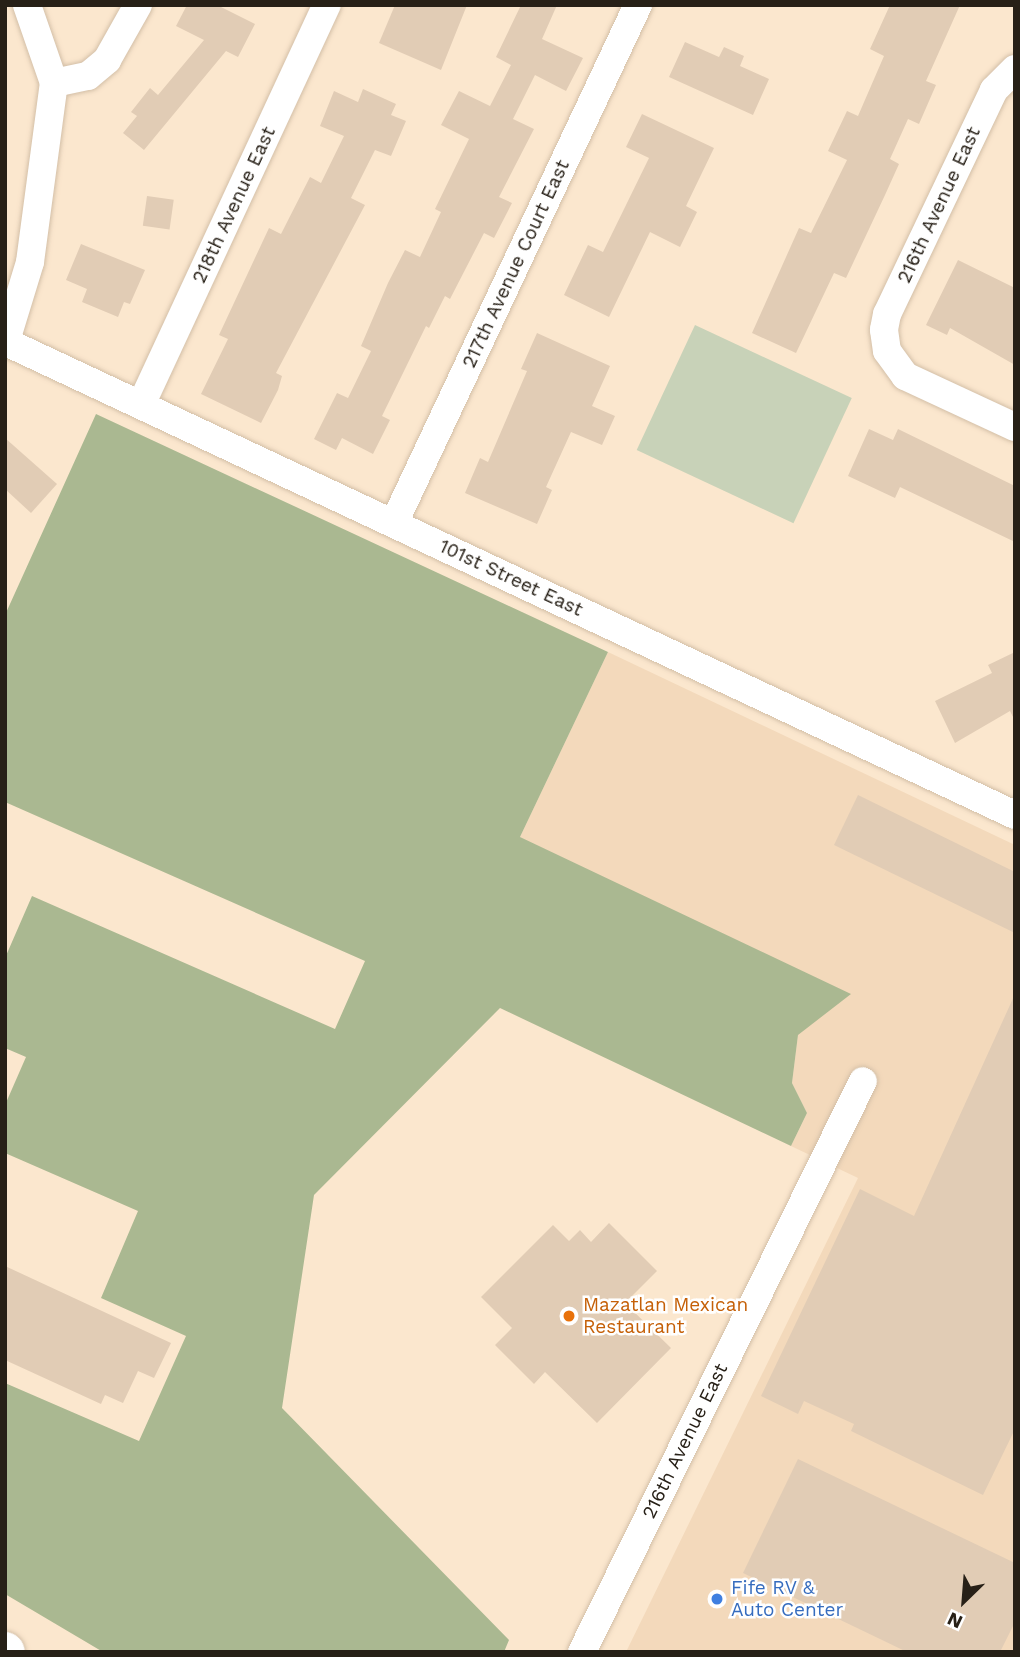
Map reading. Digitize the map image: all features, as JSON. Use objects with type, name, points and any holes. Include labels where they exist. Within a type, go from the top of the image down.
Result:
[{"type":"street","points":[[6,343],[39,215],[54,83],[27,5]]},
{"type":"street","points":[[54,83],[88,76],[107,60],[138,5]]},
{"type":"street","name":"218th Avenue East","points":[[141,405],[327,5]]},
{"type":"street","name":"217th Avenue Court East","points":[[394,523],[638,5]]},
{"type":"street","name":"216th Avenue East","points":[[1015,69],[994,90],[887,314],[887,351],[905,376],[1015,427]]},
{"type":"street","name":"101st Street East","points":[[6,343],[1015,815]]},
{"type":"street","name":"216th Avenue East","points":[[582,1652],[863,1080]]},
{"type":"shaded area","points":[[608,652],[1015,845],[1015,1652],[626,1652],[858,1178],[791,1146],[807,1113],[792,1083],[798,1035],[520,837]]},
{"type":"green space","points":[[695,325],[852,398],[793,523],[637,450]]},
{"type":"green space","points":[[96,414],[608,652],[520,837],[851,994],[798,1035],[792,1083],[807,1113],[791,1146],[500,1008],[314,1195],[282,1408],[509,1640],[504,1652],[103,1652],[5,1594],[5,1383],[139,1441],[186,1336],[101,1298],[138,1211],[5,1153],[5,1105],[26,1057],[5,1048],[5,958],[32,896],[335,1029],[365,961],[5,802],[5,615]]},
{"type":"building","points":[[187,5],[217,5],[255,24],[238,57],[226,51],[144,150],[123,133],[137,116],[131,112],[150,88],[158,95],[204,40],[176,26]]},
{"type":"building","points":[[395,5],[467,5],[441,70],[379,43]]},
{"type":"building","points":[[521,5],[557,5],[542,39],[583,58],[566,91],[535,75],[513,119],[534,129],[499,197],[512,203],[494,238],[484,233],[450,299],[445,296],[429,328],[426,326],[382,416],[390,420],[373,454],[342,438],[336,450],[314,439],[337,393],[348,398],[371,351],[361,346],[388,283],[405,250],[420,257],[441,212],[435,209],[469,139],[441,125],[459,91],[490,106],[511,65],[496,57]]},
{"type":"building","points":[[890,5],[960,5],[926,81],[936,85],[919,124],[908,119],[890,159],[899,164],[846,278],[834,273],[796,353],[752,333],[799,228],[811,233],[847,160],[828,151],[847,111],[858,116],[884,56],[870,49]]},
{"type":"building","points":[[685,42],[719,57],[724,47],[744,56],[740,66],[769,79],[753,115],[669,77]]},
{"type":"building","points":[[363,89],[396,104],[391,115],[406,121],[391,156],[375,150],[351,198],[365,205],[276,373],[282,376],[278,390],[261,423],[201,394],[228,339],[219,335],[269,228],[281,234],[310,177],[321,183],[344,136],[320,126],[334,91],[358,102]]},
{"type":"building","points":[[642,114],[714,148],[686,206],[697,212],[680,247],[650,232],[609,317],[564,295],[588,245],[603,252],[649,158],[626,147]]},
{"type":"building","points":[[147,196],[174,200],[170,229],[143,226]]},
{"type":"building","points":[[81,244],[145,270],[130,304],[124,302],[118,317],[82,302],[87,289],[66,280]]},
{"type":"building","points":[[958,260],[1015,288],[1015,365],[950,328],[947,335],[926,325]]},
{"type":"building","points":[[537,333],[610,366],[592,406],[615,416],[602,445],[571,432],[546,487],[552,490],[537,524],[465,493],[480,458],[488,462],[527,371],[521,369]]},
{"type":"building","points":[[869,429],[893,440],[898,429],[1015,486],[1015,542],[900,487],[895,498],[848,476]]},
{"type":"building","points":[[5,438],[57,484],[31,513],[5,489]]},
{"type":"building","points":[[1015,652],[1015,721],[1010,711],[955,743],[935,701],[992,673],[988,665]]},
{"type":"building","points":[[858,795],[1015,872],[1015,933],[834,845]]},
{"type":"building","points":[[1015,994],[1015,1429],[983,1495],[851,1431],[854,1424],[804,1401],[798,1414],[761,1396],[860,1189],[914,1216]]},
{"type":"building","name":"Mazatlan Mexican Restaurant","points":[[609,1223],[657,1271],[625,1303],[671,1348],[597,1423],[545,1372],[534,1384],[495,1345],[512,1328],[481,1297],[553,1225],[569,1241],[580,1230],[591,1242]]},
{"type":"building","points":[[5,1266],[171,1343],[154,1378],[138,1371],[123,1403],[105,1395],[101,1404],[5,1360]]},
{"type":"building","points":[[798,1459],[1015,1563],[1015,1622],[1000,1652],[907,1652],[743,1573]]},
{"type":"place","name":"Mazatlan Mexican Restaurant","points":[[569,1316]]},
{"type":"place","name":"Fife RV & Auto Center","points":[[717,1599]]}]
